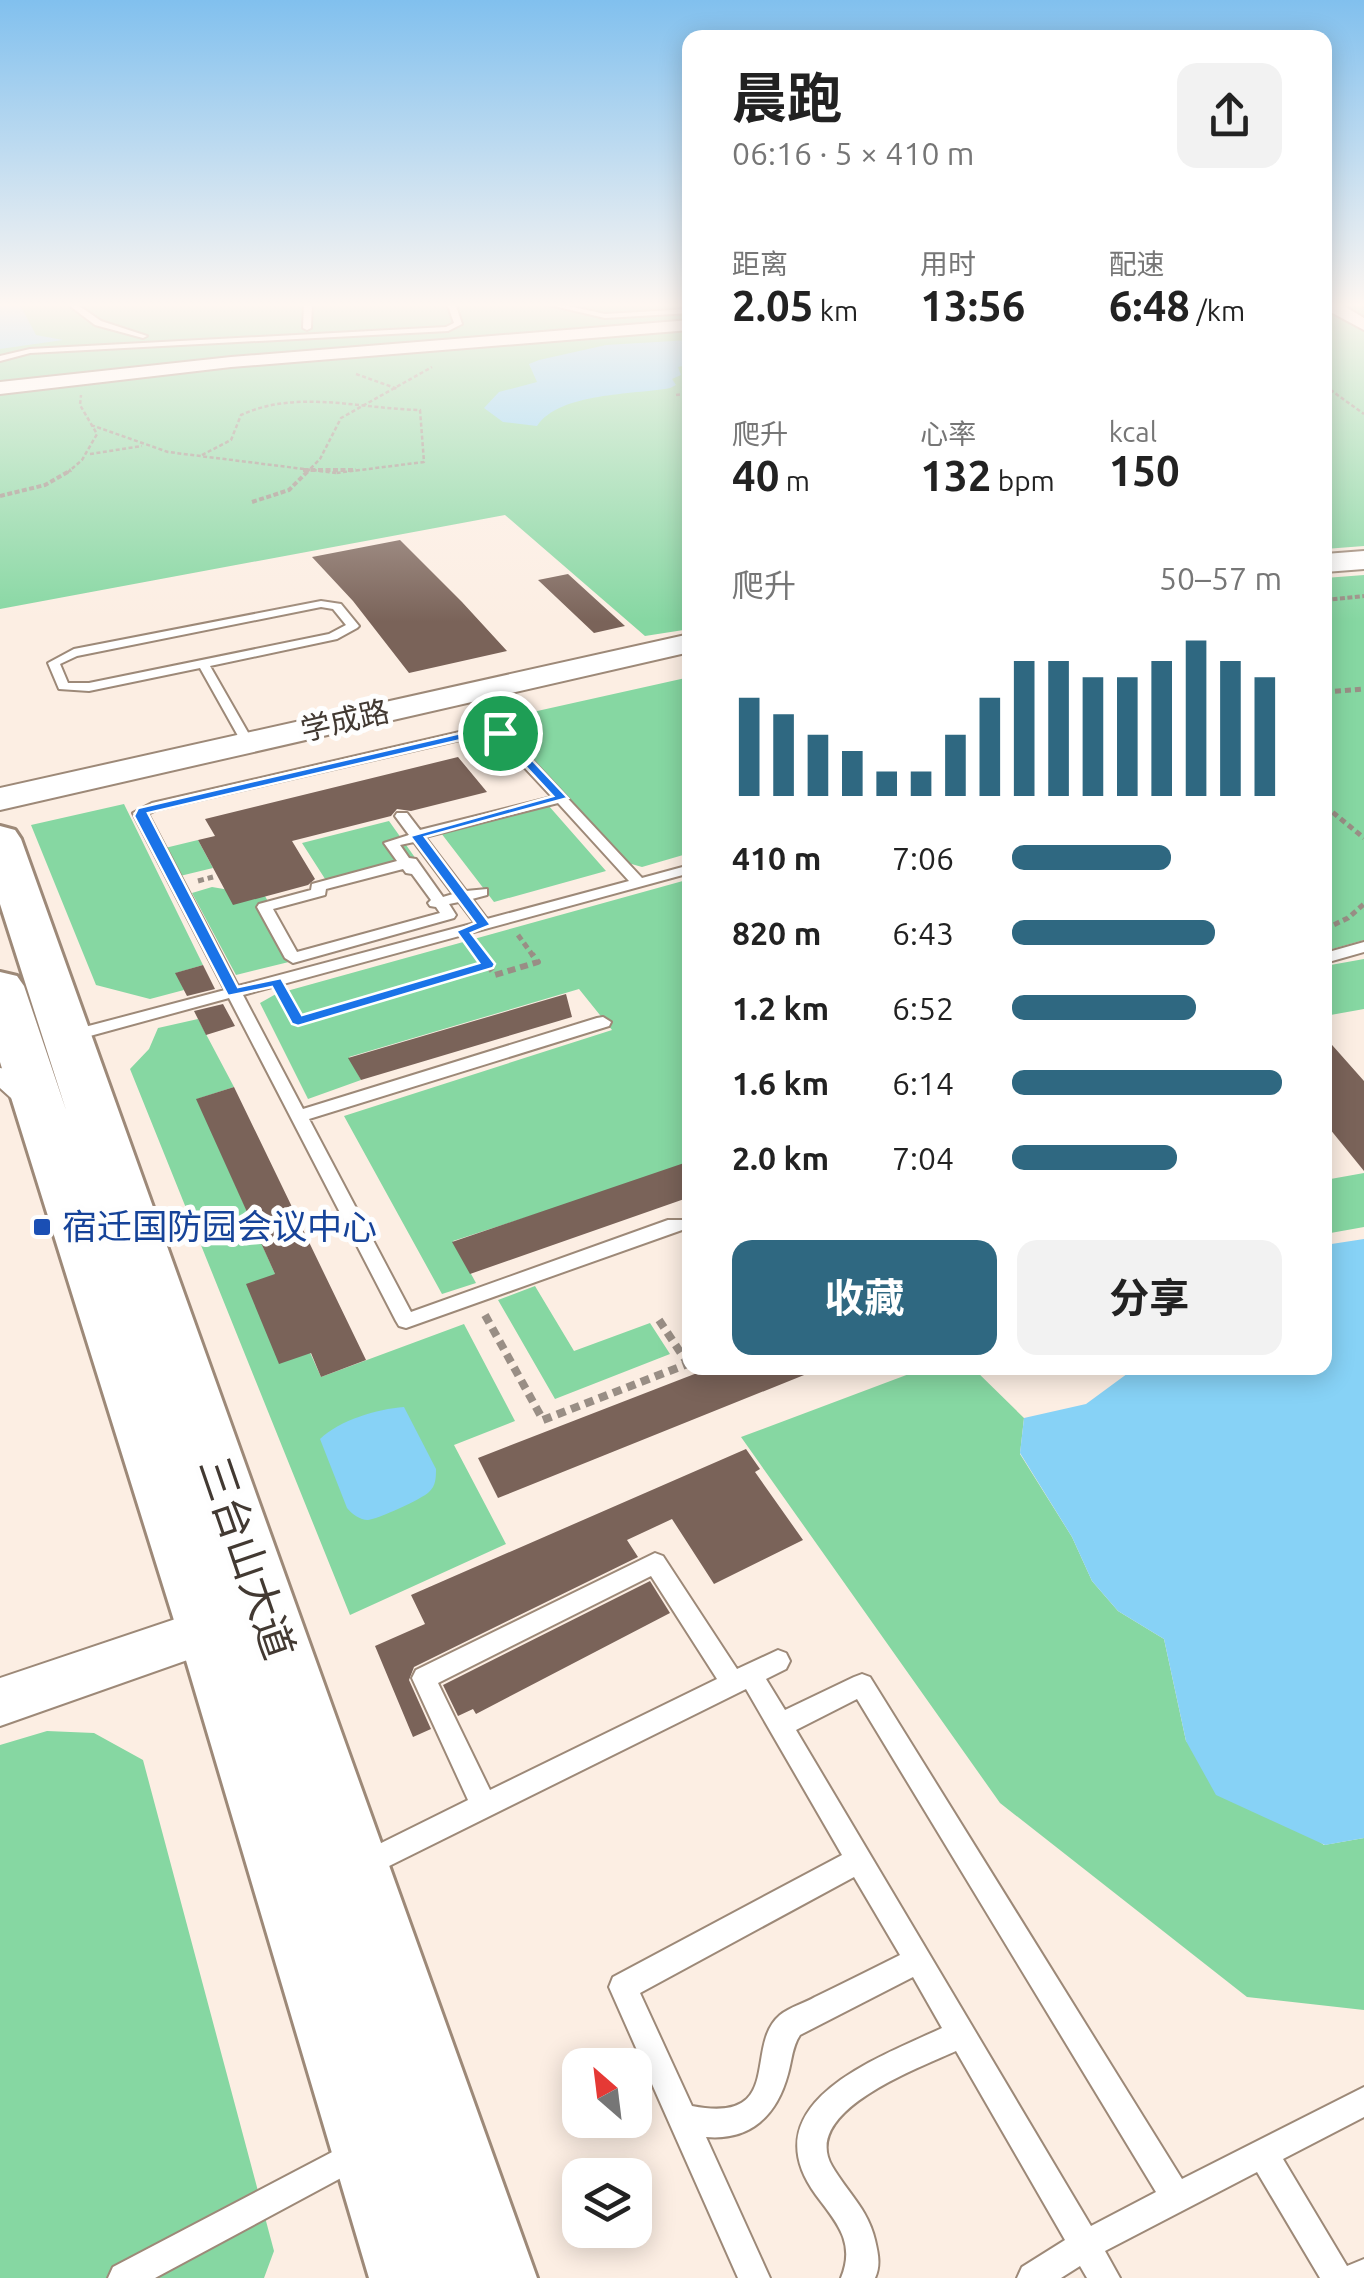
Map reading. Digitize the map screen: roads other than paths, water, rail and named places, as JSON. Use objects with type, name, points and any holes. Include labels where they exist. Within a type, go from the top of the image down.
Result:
[{"type":"main road","name":"三台山大道","points":[[0,839],[68,1037],[238,1619],[325,1884],[490,2278]]},
{"type":"main road","name":"三台山大道","points":[[0,986],[22,1096],[238,1619]]},
{"type":"main road","name":"三台山大道","points":[[325,1884],[374,2145],[416,2278]]},
{"type":"street","points":[[1332,562],[1364,560]]},
{"type":"street","name":"学成路","points":[[0,799],[682,645]]},
{"type":"street","points":[[0,1702],[238,1619]]},
{"type":"lane","points":[[321,604],[337,606],[353,626],[333,637],[203,664],[74,689],[64,686],[54,663],[74,653],[321,604]]},
{"type":"lane","points":[[203,664],[248,743]]},
{"type":"lane","points":[[639,883],[506,737],[490,732],[142,811],[140,816],[406,1321],[675,1225]]},
{"type":"lane","points":[[406,864],[392,843],[562,798]]},
{"type":"lane","points":[[402,816],[484,925]]},
{"type":"lane","points":[[412,862],[440,903],[449,915],[293,958],[264,907],[320,892],[317,887],[412,862]]},
{"type":"lane","points":[[68,1037],[682,872]]},
{"type":"lane","points":[[440,903],[482,892]]},
{"type":"lane","points":[[1332,956],[1364,947]]},
{"type":"lane","points":[[298,1116],[603,1022]]},
{"type":"lane","points":[[484,1806],[424,1678],[655,1564],[780,1725],[1104,2278]]},
{"type":"lane","points":[[325,1884],[778,1660]]},
{"type":"lane","points":[[780,1725],[862,1685],[1178,2198]]},
{"type":"lane","points":[[754,2278],[624,1987],[859,1860]]},
{"type":"lane","points":[[683,2119],[718,2127],[744,2119],[766,2098],[776,2068],[777,2042],[790,2026],[918,1960]]},
{"type":"lane","points":[[857,2278],[864,2268],[851,2216],[826,2188],[812,2159],[811,2135],[820,2114],[840,2094],[962,2034]]},
{"type":"lane","points":[[1033,2278],[1087,2244],[1364,2101]]},
{"type":"lane","points":[[124,2278],[374,2145]]},
{"type":"lane","points":[[1263,2154],[1337,2278]]},
{"type":"lane","points":[[1356,2278],[1364,2274]]},
{"type":"water","points":[[486,409],[558,409],[537,426],[503,422]]},
{"type":"water","points":[[1364,1239],[1364,1838],[1325,1845],[1216,1795],[1186,1741],[1164,1639],[1118,1611],[1092,1581],[1072,1537],[1020,1453],[1024,1418],[1086,1404],[1125,1375],[1332,1375],[1332,1244]]},
{"type":"water","points":[[404,1407],[436,1469],[434,1484],[429,1492],[409,1504],[373,1519],[362,1519],[347,1508],[320,1439],[359,1417]]},
{"type":"place","name":"宿迁国防园会议中心","points":[[42,1227]]}]
